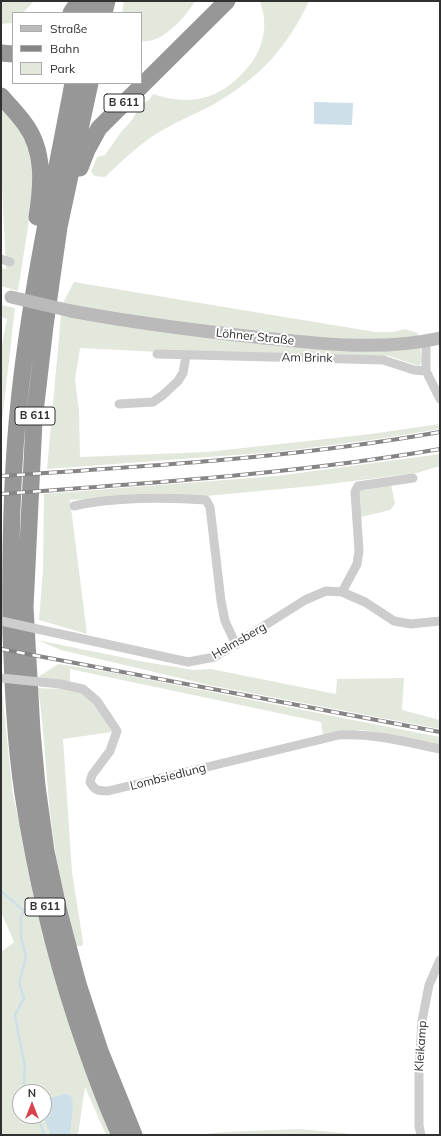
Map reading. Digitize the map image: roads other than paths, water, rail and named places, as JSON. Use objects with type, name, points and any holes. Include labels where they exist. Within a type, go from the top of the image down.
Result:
[{"type":"highway","points":[[71,12],[79,1]]},
{"type":"highway","points":[[87,12],[90,1]]},
{"type":"highway","points":[[104,12],[107,1]]},
{"type":"highway","name":"B 611","points":[[134,1135],[100,1051],[78,984],[59,912],[46,851],[32,731],[25,591],[34,421],[59,227],[66,221],[76,179],[86,150],[99,128],[227,1]]},
{"type":"highway","points":[[1,53],[12,54]]},
{"type":"highway","name":"B 611","points":[[73,84],[30,321],[19,401],[11,505],[12,669],[22,791],[33,854],[47,918],[66,987],[88,1056],[120,1135]]},
{"type":"highway","points":[[59,227],[90,84]]},
{"type":"highway","name":"B 611","points":[[1,96],[25,124],[34,139],[38,152],[41,174],[39,202],[26,283],[30,321]]},
{"type":"main road","name":"Löhner Straße","points":[[6,296],[71,311],[149,325],[331,345],[378,346],[440,338]]},
{"type":"street","points":[[426,341],[426,371],[440,399]]},
{"type":"street","name":"Am Brink","points":[[157,354],[186,356],[383,360],[414,370],[426,371]]},
{"type":"street","points":[[119,404],[153,402],[178,381],[183,373],[186,356]]},
{"type":"street","points":[[342,592],[357,564],[359,551],[355,492],[358,486],[413,478]]},
{"type":"street","points":[[74,506],[97,502],[178,498],[206,500],[210,507],[220,601],[225,621],[236,645]]},
{"type":"street","name":"Helmsberg","points":[[1,621],[188,662],[215,657],[305,600],[326,591],[342,592],[365,602],[394,621],[411,624],[440,621]]},
{"type":"street","name":"Lombsiedlung","points":[[1,678],[60,684],[82,689],[97,701],[116,731],[110,751],[92,775],[90,782],[94,789],[99,791],[108,791],[339,735],[374,735],[440,749]]},
{"type":"street","name":"Kleikamp","points":[[422,1135],[419,1126],[419,1068],[422,1020],[429,985],[440,960]]},
{"type":"water","points":[[314,102],[353,103],[352,125],[314,124]]},
{"type":"water","points":[[65,1094],[71,1096],[73,1104],[70,1135],[51,1135],[46,1124],[52,1124],[52,1097]]},
{"type":"waterway","points":[[1,891],[24,911],[21,917],[21,937],[26,957],[19,983],[24,998],[15,1015],[25,1068],[24,1084]]},
{"type":"waterway","points":[[41,1124],[44,1135]]},
{"type":"railway","points":[[1,476],[166,465],[276,455],[386,441],[440,432]]},
{"type":"railway","points":[[1,494],[221,477],[386,458],[440,449]]},
{"type":"railway","points":[[1,649],[440,732]]}]
